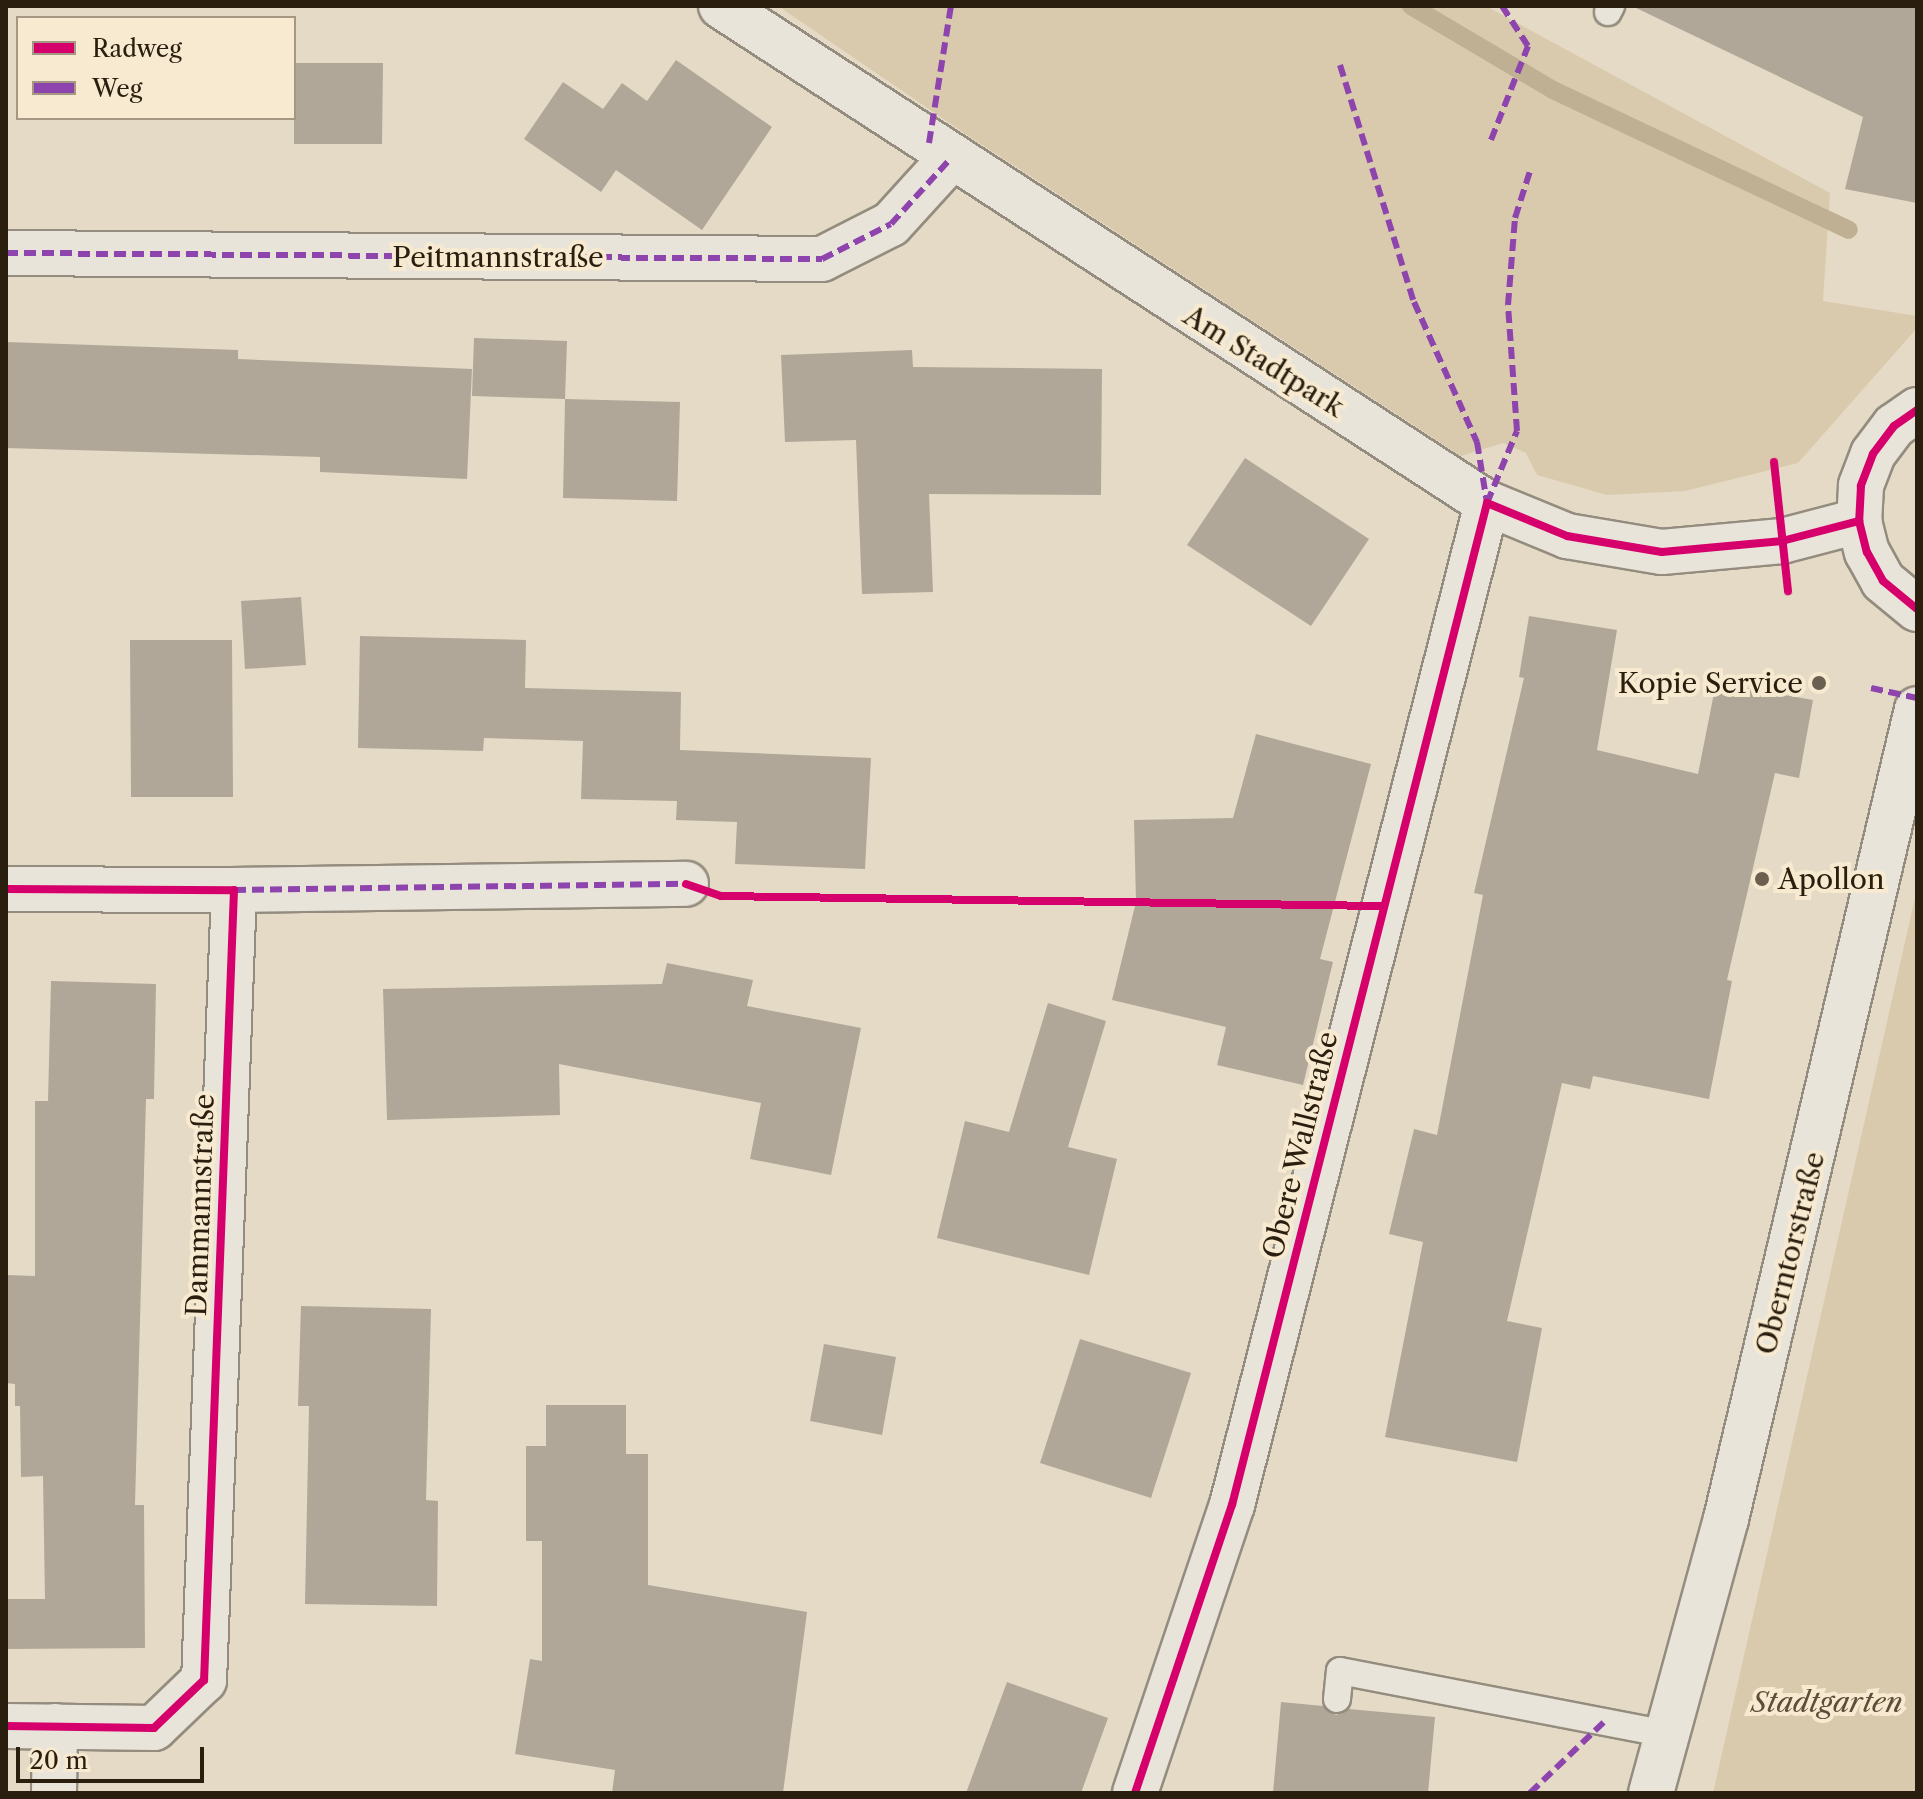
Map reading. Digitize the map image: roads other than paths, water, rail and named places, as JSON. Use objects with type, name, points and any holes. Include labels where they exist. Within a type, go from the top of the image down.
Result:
[{"type":"street","name":"Am Stadtpark","points":[[721,6],[1487,503],[1567,536],[1662,552],[1782,541],[1859,521]]},
{"type":"street","name":"Peitmannstraße","points":[[6,253],[822,259],[891,224],[951,158]]},
{"type":"street","points":[[1917,410],[1894,426],[1873,454],[1861,486],[1859,521],[1867,552],[1883,581],[1917,609]]},
{"type":"street","name":"Obere Wallstraße","points":[[1135,1793],[1232,1505],[1487,503]]},
{"type":"street","name":"Oberntorstraße","points":[[1651,1793],[1726,1519],[1917,709]]},
{"type":"street","points":[[6,889],[234,890],[686,884]]},
{"type":"street","name":"Dammannstraße","points":[[55,1726],[154,1728],[204,1680],[234,890]]},
{"type":"street","points":[[6,1726],[55,1726],[54,1793]]},
{"type":"lane","points":[[1337,1699],[1340,1671],[1667,1734]]},
{"type":"waterway","points":[[1411,6],[1553,90],[1849,230]]},
{"type":"place","name":"Kopie Service","points":[[1819,683]]},
{"type":"place","name":"Apollon","points":[[1762,879]]},
{"type":"park label","name":"Stadtgarten","points":[[1827,1702]]}]
